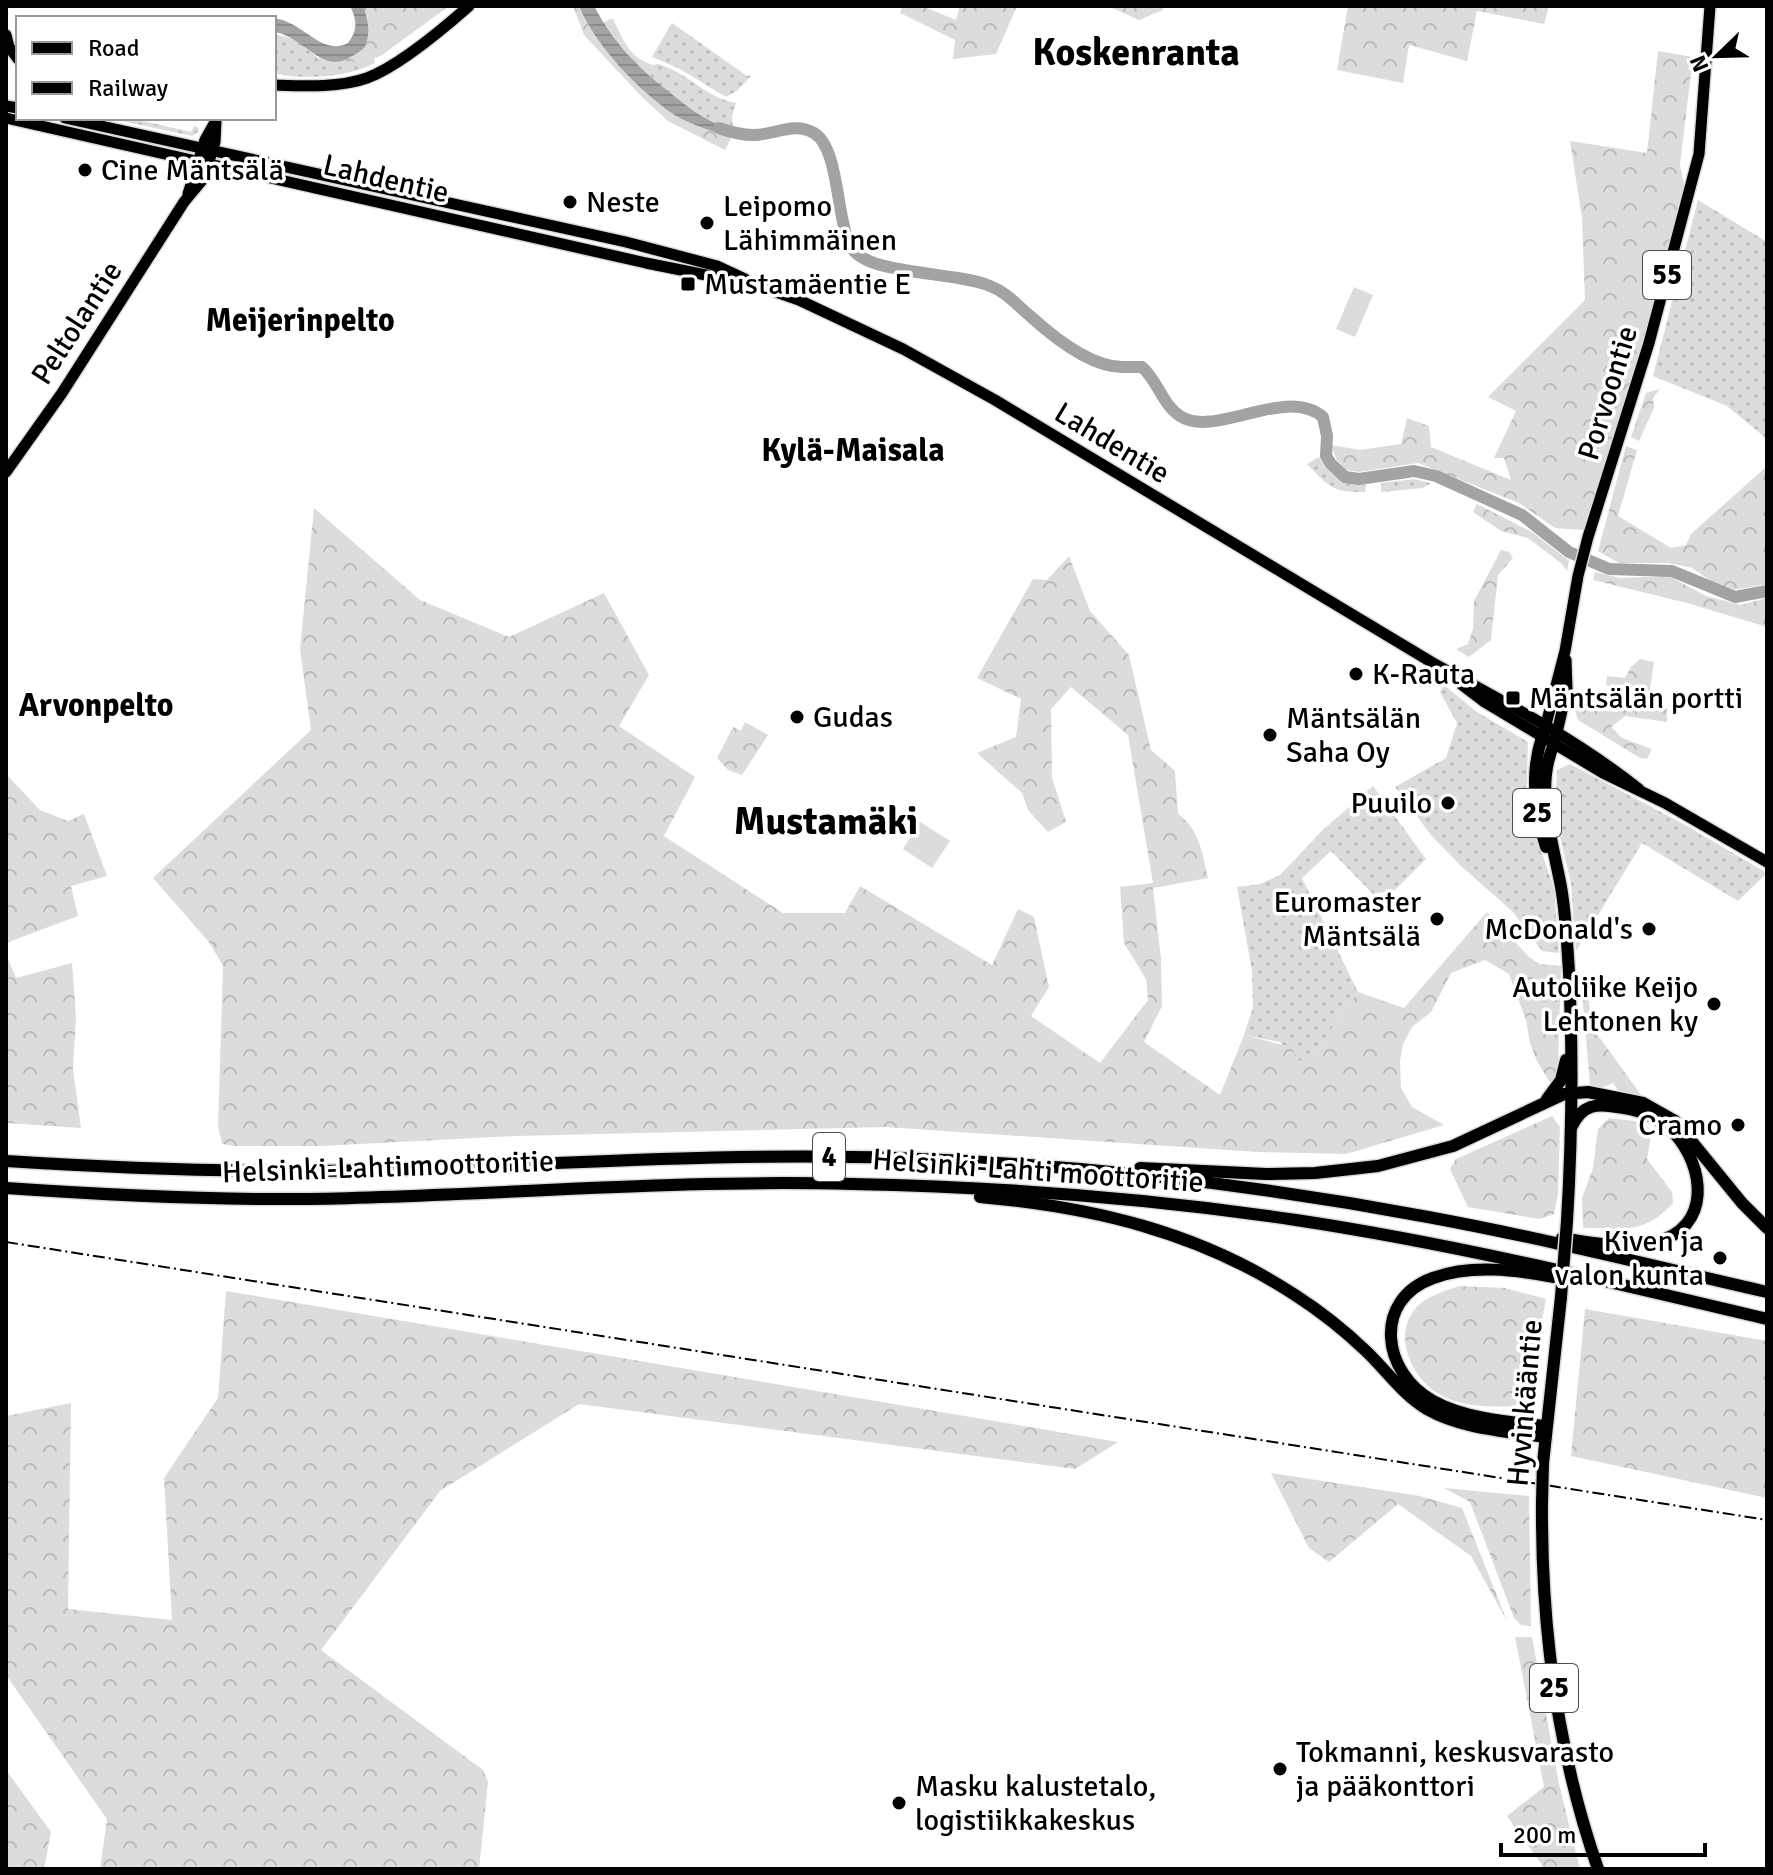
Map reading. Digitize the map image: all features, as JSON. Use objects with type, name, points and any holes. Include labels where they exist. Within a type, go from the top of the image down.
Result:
[{"type":"highway","name":"Hyvinkääntie","points":[[1544,732],[1533,783],[1543,836],[1561,888]]},
{"type":"highway","name":"Hyvinkääntie","points":[[1556,739],[1545,782],[1561,888],[1569,971],[1572,1092],[1567,1221],[1543,1463],[1541,1574],[1555,1694],[1574,1791],[1598,1869]]},
{"type":"highway","points":[[1009,1164],[1266,1174],[1352,1169],[1405,1160],[1453,1146],[1507,1123],[1551,1096],[1561,1080],[1570,1025]]},
{"type":"highway","points":[[1537,1106],[1572,1092],[1620,1097],[1666,1114],[1767,1228]]},
{"type":"highway","points":[[1449,1220],[1622,1245],[1663,1240],[1685,1227],[1697,1205],[1699,1186],[1686,1149],[1669,1128],[1641,1112],[1607,1105],[1587,1107],[1571,1129]]},
{"type":"highway","name":"Helsinki-Lahti moottoritie","points":[[6,1161],[286,1172],[791,1156],[1009,1164],[1281,1193],[1449,1220],[1767,1292]]},
{"type":"highway","name":"Helsinki-Lahti moottoritie","points":[[6,1188],[208,1198],[309,1199],[710,1183],[931,1186],[1135,1201],[1295,1220],[1467,1251],[1767,1319]]},
{"type":"highway","points":[[931,1186],[957,1195],[1032,1202],[1109,1215],[1189,1239],[1264,1275],[1320,1312],[1426,1409],[1476,1426],[1545,1432]]},
{"type":"highway","points":[[1545,1432],[1443,1406],[1411,1385],[1394,1357],[1391,1328],[1395,1314],[1413,1289],[1437,1276],[1495,1270],[1693,1302]]},
{"type":"main road","points":[[276,85],[340,84],[367,78],[407,53],[469,6]]},
{"type":"main road","name":"Porvoontie","points":[[1544,732],[1565,651],[1588,537],[1649,343],[1699,154],[1710,6]]},
{"type":"main road","points":[[6,35],[16,56]]},
{"type":"main road","name":"Lahdentie","points":[[32,120],[646,263],[756,285]]},
{"type":"main road","name":"Lahdentie","points":[[74,120],[649,247],[717,266],[838,317],[995,400],[1433,663],[1483,701],[1556,739],[1603,773],[1639,789],[1767,862]]},
{"type":"main road","name":"Peltolantie","points":[[6,472],[62,393],[187,198],[199,186],[217,120]]},
{"type":"main road","name":"Porvoontie","points":[[1556,739],[1567,689],[1565,651]]},
{"type":"green space","points":[[363,6],[449,6],[382,55],[363,64],[348,60],[363,49],[368,26]]},
{"type":"green space","points":[[573,6],[579,6],[595,36],[632,80],[673,114],[731,138],[725,150],[668,121],[641,96],[584,35]]},
{"type":"green space","points":[[902,6],[922,6],[956,20],[960,6],[1017,6],[996,54],[953,59],[955,40],[900,13]]},
{"type":"green space","points":[[1108,6],[1164,6],[1163,10],[1139,20]]},
{"type":"green space","points":[[1348,6],[1549,6],[1544,24],[1477,11],[1467,61],[1409,45],[1403,83],[1337,70]]},
{"type":"green space","points":[[613,19],[632,52],[653,65],[645,74],[611,37],[603,23]]},
{"type":"green space","points":[[368,23],[375,63],[365,68],[315,77],[289,76],[276,72],[277,35],[295,39],[318,58],[368,35]]},
{"type":"green space","points":[[672,23],[747,76],[752,75],[737,91],[726,97],[680,69],[652,57]]},
{"type":"green space","points":[[1658,51],[1693,57],[1680,165],[1685,189],[1630,390],[1584,530],[1555,528],[1519,503],[1418,463],[1359,472],[1346,470],[1336,459],[1331,445],[1360,450],[1401,444],[1407,418],[1429,426],[1431,447],[1511,480],[1504,458],[1494,458],[1516,411],[1488,397],[1585,300],[1582,218],[1570,141],[1647,153]]},
{"type":"green space","points":[[658,64],[715,96],[736,103],[732,116],[733,128],[697,114],[645,74]]},
{"type":"green space","points":[[117,120],[139,120],[191,132],[194,126],[199,128],[192,136]]},
{"type":"green space","points":[[1698,200],[1767,242],[1767,439],[1727,406],[1653,376]]},
{"type":"green space","points":[[1354,287],[1373,295],[1355,337],[1336,329]]},
{"type":"green space","points":[[1660,389],[1653,398],[1654,408],[1639,441],[1631,437],[1646,393]]},
{"type":"green space","points":[[1626,446],[1637,450],[1618,516],[1671,548],[1686,545],[1691,534],[1767,466],[1767,584],[1734,590],[1711,581],[1692,568],[1669,563],[1619,563],[1598,551]]},
{"type":"green space","points":[[1319,457],[1338,478],[1366,485],[1365,492],[1332,487],[1307,464]]},
{"type":"green space","points":[[1414,479],[1431,483],[1423,488],[1381,492],[1381,483]]},
{"type":"green space","points":[[1477,504],[1532,532],[1569,561],[1567,571],[1528,538],[1501,531],[1473,512]]},
{"type":"green space","points":[[314,508],[420,600],[509,637],[604,593],[649,675],[619,726],[695,777],[664,836],[783,913],[845,913],[860,886],[992,965],[1018,909],[1034,917],[1049,987],[1031,1016],[1100,1063],[1148,1000],[1146,979],[1124,943],[1120,887],[1153,883],[1128,735],[1071,687],[1051,709],[1052,778],[1066,822],[1048,832],[1028,810],[1022,793],[977,753],[1016,737],[1021,699],[977,678],[1033,579],[1047,580],[1069,556],[1090,611],[1129,655],[1151,750],[1175,771],[1178,814],[1196,835],[1208,878],[1153,888],[1161,959],[1162,1006],[1144,1042],[1220,1095],[1244,1035],[1291,1047],[1299,1061],[1313,1055],[1358,992],[1404,1008],[1487,912],[1529,957],[1540,964],[1561,966],[1558,1065],[1552,1086],[1530,1043],[1526,1020],[1509,974],[1485,960],[1451,973],[1431,1012],[1412,1027],[1403,1044],[1401,1088],[1412,1107],[1444,1125],[1346,1154],[1257,1152],[886,1127],[517,1136],[321,1146],[222,1144],[218,1126],[223,966],[209,942],[153,878],[311,730],[300,649]]},
{"type":"green space","points":[[1501,550],[1509,552],[1513,558],[1498,575],[1491,640],[1469,657],[1456,649],[1468,644],[1473,629],[1474,601]]},
{"type":"green space","points":[[1595,572],[1620,578],[1669,576],[1706,596],[1741,605],[1767,598],[1767,627],[1593,580]]},
{"type":"green space","points":[[1640,659],[1654,662],[1649,696],[1667,709],[1667,722],[1625,716],[1611,727],[1622,738],[1652,749],[1647,759],[1640,758],[1578,720],[1575,710],[1577,703],[1582,709],[1618,712],[1619,692],[1606,685],[1607,676],[1625,678]]},
{"type":"green space","points":[[1444,685],[1477,712],[1528,742],[1526,807],[1554,888],[1559,953],[1542,951],[1513,912],[1431,835],[1395,787],[1446,758],[1457,723],[1440,692]]},
{"type":"green space","points":[[745,722],[768,735],[742,775],[728,770],[717,758],[733,727],[741,731]]},
{"type":"green space","points":[[1570,764],[1680,822],[1767,873],[1738,901],[1642,843],[1576,951],[1571,883],[1555,816],[1557,770]]},
{"type":"green space","points":[[6,774],[40,810],[68,821],[84,814],[107,876],[71,886],[78,916],[6,943]]},
{"type":"green space","points":[[1373,786],[1426,859],[1395,890],[1373,894],[1331,851],[1302,878],[1358,992],[1313,1055],[1299,1062],[1280,1042],[1244,1035],[1253,1008],[1252,971],[1237,887],[1260,884],[1280,875],[1323,830]]},
{"type":"green space","points":[[920,822],[950,841],[932,868],[903,849]]},
{"type":"green space","points":[[6,954],[16,978],[72,963],[76,1017],[73,1069],[81,1128],[6,1123]]},
{"type":"green space","points":[[1586,978],[1592,1027],[1641,1095],[1619,1092],[1613,1083],[1598,1089],[1590,1085],[1582,991]]},
{"type":"green space","points":[[1552,1116],[1560,1127],[1558,1194],[1554,1214],[1539,1219],[1468,1207],[1450,1169],[1456,1159]]},
{"type":"green space","points":[[1609,1118],[1642,1122],[1652,1130],[1647,1159],[1672,1192],[1673,1203],[1652,1220],[1632,1228],[1583,1228],[1582,1198],[1593,1168],[1598,1129]]},
{"type":"green space","points":[[1460,1286],[1505,1288],[1546,1299],[1536,1352],[1536,1394],[1524,1407],[1480,1406],[1449,1399],[1429,1387],[1412,1365],[1405,1340],[1411,1315],[1429,1298]]},
{"type":"green space","points":[[226,1291],[1118,1442],[1075,1469],[579,1404],[440,1491],[321,1650],[483,1770],[488,1782],[479,1869],[100,1869],[107,1819],[6,1675],[6,1416],[71,1403],[68,1609],[172,1620],[164,1478],[218,1398]]},
{"type":"green space","points":[[1585,1309],[1767,1341],[1767,1498],[1571,1456]]},
{"type":"green space","points":[[1271,1473],[1420,1496],[1462,1508],[1507,1621],[1471,1556],[1398,1504],[1329,1562],[1309,1548]]},
{"type":"green space","points":[[1444,1488],[1529,1496],[1531,1626],[1521,1625],[1514,1618],[1470,1502]]},
{"type":"green space","points":[[1515,1637],[1532,1637],[1559,1784],[1580,1869],[1545,1869],[1507,1816],[1544,1787]]},
{"type":"green space","points":[[6,1770],[51,1832],[44,1869],[6,1869]]},
{"type":"shaded area","points":[[350,6],[363,6],[368,22],[368,39],[363,49],[342,61],[332,62],[322,58],[276,33],[276,19],[289,23],[318,41],[337,46],[348,43],[354,34],[355,20]]},
{"type":"shaded area","points":[[579,6],[594,6],[617,42],[636,63],[698,114],[733,128],[731,138],[680,118],[646,93],[606,51]]},
{"type":"waterway","points":[[719,128],[750,135],[792,128],[814,133],[823,142],[829,156],[844,227],[855,252],[881,265],[976,281],[996,289],[1060,341],[1086,357],[1111,366],[1142,367],[1180,416],[1195,421],[1212,421],[1270,409],[1307,409],[1323,417],[1327,436],[1326,456],[1345,477],[1359,479],[1414,471],[1436,476],[1522,515],[1569,552],[1609,569],[1672,571],[1735,597],[1767,591]]},
{"type":"railway","points":[[6,1242],[1767,1520]]},
{"type":"place","name":"Cine Mäntsälä","points":[[85,170]]},
{"type":"place","name":"Neste","points":[[570,202]]},
{"type":"place","name":"Leipomo Lähimmäinen","points":[[707,223]]},
{"type":"place","name":"Mustamäentie E","points":[[688,284]]},
{"type":"place","name":"K-Rauta","points":[[1356,674]]},
{"type":"place","name":"Mäntsälän portti","points":[[1513,698]]},
{"type":"place","name":"Gudas","points":[[797,717]]},
{"type":"place","name":"Mäntsälän Saha Oy","points":[[1270,735]]},
{"type":"place","name":"Puuilo","points":[[1448,803]]},
{"type":"place","name":"Euromaster Mäntsälä","points":[[1437,919]]},
{"type":"place","name":"McDonald's","points":[[1649,929]]},
{"type":"place","name":"Autoliike Keijo Lehtonen ky","points":[[1714,1004]]},
{"type":"place","name":"Cramo","points":[[1738,1125]]},
{"type":"place","name":"Kiven ja valon kunta","points":[[1720,1258]]},
{"type":"place","name":"Tokmanni, keskusvarasto ja pääkonttori","points":[[1280,1769]]},
{"type":"place","name":"Masku kalustetalo, logistiikkakeskus","points":[[899,1803]]},
{"type":"district","name":"Koskenranta","points":[[1136,52]]},
{"type":"district","name":"Meijerinpelto","points":[[300,320]]},
{"type":"district","name":"Kylä-Maisala","points":[[853,450]]},
{"type":"district","name":"Arvonpelto","points":[[96,705]]},
{"type":"district","name":"Mustamäki","points":[[826,821]]}]
